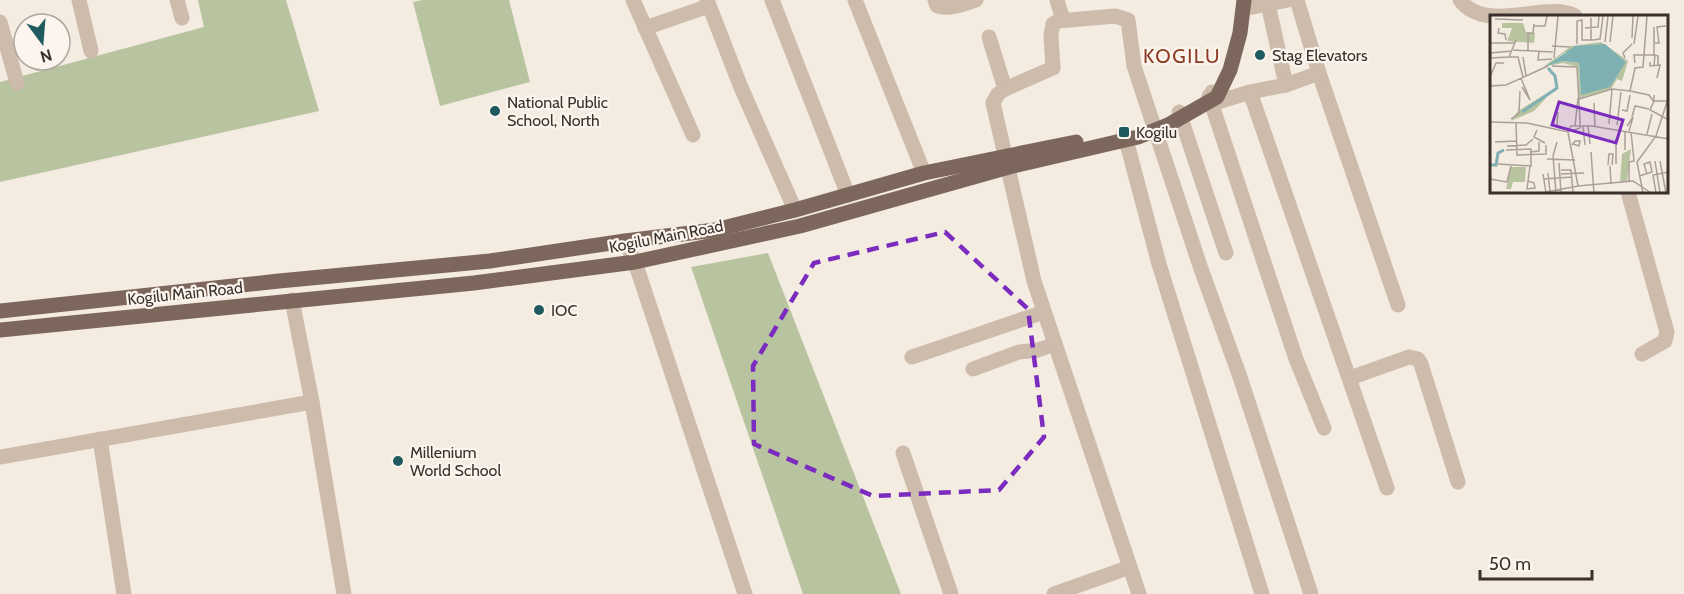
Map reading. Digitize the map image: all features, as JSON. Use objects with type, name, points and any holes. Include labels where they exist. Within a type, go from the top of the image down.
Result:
[{"type":"main road","points":[[1212,97],[1230,70],[1240,33],[1242,3]]},
{"type":"main road","name":"Kogilu Main Road","points":[[0,310],[490,261],[715,230],[924,173],[1007,161],[1125,136],[1154,127],[1212,97]]},
{"type":"main road","name":"Kogilu Main Road","points":[[0,330],[474,283],[635,262],[800,226],[1007,161]]},
{"type":"street","points":[[79,0],[91,51]]},
{"type":"street","points":[[177,0],[182,18]]},
{"type":"street","points":[[633,0],[693,135]]},
{"type":"street","points":[[772,0],[848,195]]},
{"type":"street","points":[[855,0],[924,173]]},
{"type":"street","points":[[935,0],[937,6],[941,8],[975,0]]},
{"type":"street","points":[[1057,0],[1063,20]]},
{"type":"street","points":[[1242,3],[1268,4],[1288,0]]},
{"type":"street","points":[[1297,0],[1319,73],[1398,305]]},
{"type":"street","points":[[1460,0],[1474,12],[1494,15],[1558,10],[1574,15]]},
{"type":"street","points":[[645,28],[708,3],[795,210]]},
{"type":"street","points":[[1268,4],[1286,85]]},
{"type":"street","points":[[1139,594],[1034,281],[993,103],[998,94],[1005,89],[1053,68],[1051,35],[1053,24],[1063,20],[1115,16],[1128,20],[1134,66],[1311,594]]},
{"type":"street","points":[[0,22],[17,83]]},
{"type":"street","points":[[989,37],[1005,89]]},
{"type":"street","points":[[1212,97],[1221,101],[1250,92],[1286,85],[1319,73]]},
{"type":"street","points":[[1250,92],[1387,488]]},
{"type":"street","points":[[1212,97],[1296,359],[1324,428]]},
{"type":"street","points":[[1180,115],[1226,253]]},
{"type":"street","points":[[1125,136],[1159,264],[1262,594]]},
{"type":"street","points":[[1629,194],[1666,332],[1665,341],[1642,354]]},
{"type":"street","points":[[625,241],[635,262],[745,594]]},
{"type":"street","points":[[292,300],[312,402],[344,594]]},
{"type":"street","points":[[912,357],[1044,312]]},
{"type":"street","points":[[973,369],[1019,352],[1038,350],[1055,344]]},
{"type":"street","points":[[1350,378],[1409,357],[1418,359],[1458,482]]},
{"type":"street","points":[[0,457],[312,402]]},
{"type":"street","points":[[100,439],[124,594]]},
{"type":"street","points":[[903,453],[951,594]]},
{"type":"street","points":[[1054,594],[1130,567]]},
{"type":"highlighted area","points":[[945,232],[1028,309],[1044,437],[999,490],[873,496],[754,444],[753,366],[814,263]]},
{"type":"green space","points":[[198,0],[286,0],[319,111],[0,182],[0,82],[37,72],[72,72],[72,63],[204,27]]},
{"type":"green space","points":[[422,0],[509,0],[530,82],[440,106],[413,2]]},
{"type":"green space","points":[[768,253],[901,594],[803,594],[691,267]]},
{"type":"place","name":"Stag Elevators","points":[[1260,55]]},
{"type":"place","name":"National Public School, North","points":[[495,111]]},
{"type":"place","name":"Kogilu","points":[[1124,132]]},
{"type":"place","name":"IOC","points":[[539,310]]},
{"type":"place","name":"Millenium World School","points":[[398,461]]},
{"type":"district","name":"KOGILU","points":[[1182,56]]}]
